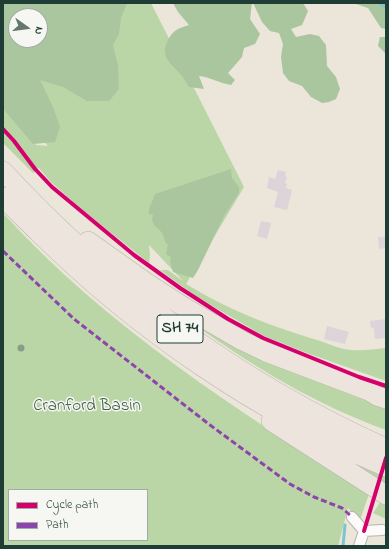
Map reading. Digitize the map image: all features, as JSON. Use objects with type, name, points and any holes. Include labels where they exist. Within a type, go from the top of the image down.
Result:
[{"type":"highway","points":[[3,170],[90,243],[184,307],[266,352],[378,392],[377,396],[386,399]]},
{"type":"highway","name":"SH 74","points":[[3,170],[29,199],[77,245],[129,290],[174,325],[234,366],[301,406],[386,448]]},
{"type":"highway","points":[[3,197],[67,260],[115,302],[208,370],[274,424],[386,495]]},
{"type":"highway","points":[[208,370],[284,416],[346,449],[386,467]]},
{"type":"street","points":[[352,517],[364,530],[382,530]]},
{"type":"street","points":[[359,546],[364,530]]},
{"type":"green space","points":[[3,3],[151,3],[244,187],[186,284],[234,310],[285,330],[340,348],[360,350],[386,348],[386,381],[264,336],[197,297],[160,270],[168,270],[183,281],[149,245],[149,263],[80,208],[50,181],[39,168],[33,173],[3,143]],"holes":[[[25,126],[36,131],[48,146],[36,145]]]},
{"type":"green space","points":[[3,3],[127,3],[121,18],[119,34],[113,45],[118,66],[119,89],[109,101],[87,101],[63,87],[40,80],[53,107],[60,127],[55,142],[33,144],[5,111],[3,106]]},
{"type":"green space","points":[[173,3],[252,3],[250,19],[260,34],[255,44],[244,48],[242,57],[228,73],[235,80],[231,85],[199,76],[204,89],[189,87],[182,76],[168,61],[165,48],[169,38],[176,30],[189,25],[178,12]]},
{"type":"green space","points":[[253,3],[303,3],[308,11],[302,25],[291,29],[296,37],[310,34],[319,36],[326,45],[327,66],[336,77],[340,89],[336,99],[322,103],[311,97],[302,86],[289,81],[283,73],[281,57],[283,44],[279,33],[270,31],[262,22]]},
{"type":"green space","points":[[348,3],[386,3],[386,29],[381,28],[368,8]]},
{"type":"green space","points":[[380,37],[386,37],[386,54],[378,46]]},
{"type":"green space","points":[[231,169],[232,178],[239,187],[239,193],[224,216],[198,270],[193,278],[173,272],[170,262],[171,257],[166,254],[168,245],[162,233],[153,223],[153,215],[149,214],[149,209],[155,194]]},
{"type":"green space","name":"Cranford Basin","points":[[3,213],[43,255],[130,331],[223,399],[369,494],[360,520],[348,508],[338,546],[3,546]]},
{"type":"green space","points":[[194,324],[386,405],[386,430],[335,409],[286,384],[216,340]]},
{"type":"green space","points":[[344,457],[386,476],[386,488]]},
{"type":"green space","points":[[381,501],[386,505],[386,519],[373,513]]},
{"type":"building","points":[[278,170],[286,172],[286,188],[292,190],[287,210],[274,207],[278,192],[267,188],[269,177],[275,179]]},
{"type":"building","points":[[261,221],[271,223],[267,239],[257,236]]},
{"type":"building","points":[[378,237],[386,237],[386,248],[379,249]]},
{"type":"building","points":[[386,319],[386,338],[375,339],[374,328],[371,328],[370,321]]},
{"type":"building","points":[[327,326],[349,332],[345,344],[324,339]]},
{"type":"waterway","points":[[379,3],[386,7]]},
{"type":"waterway","points":[[343,546],[345,525]]},
{"type":"marked path","points":[[3,251],[74,319],[210,425],[290,484],[314,497],[342,508],[352,517]]},
{"type":"cycle path","points":[[3,129],[35,169],[52,187],[134,255],[180,288],[228,319],[263,338],[359,377],[386,386]]},
{"type":"cycle path","points":[[364,531],[386,458]]}]
